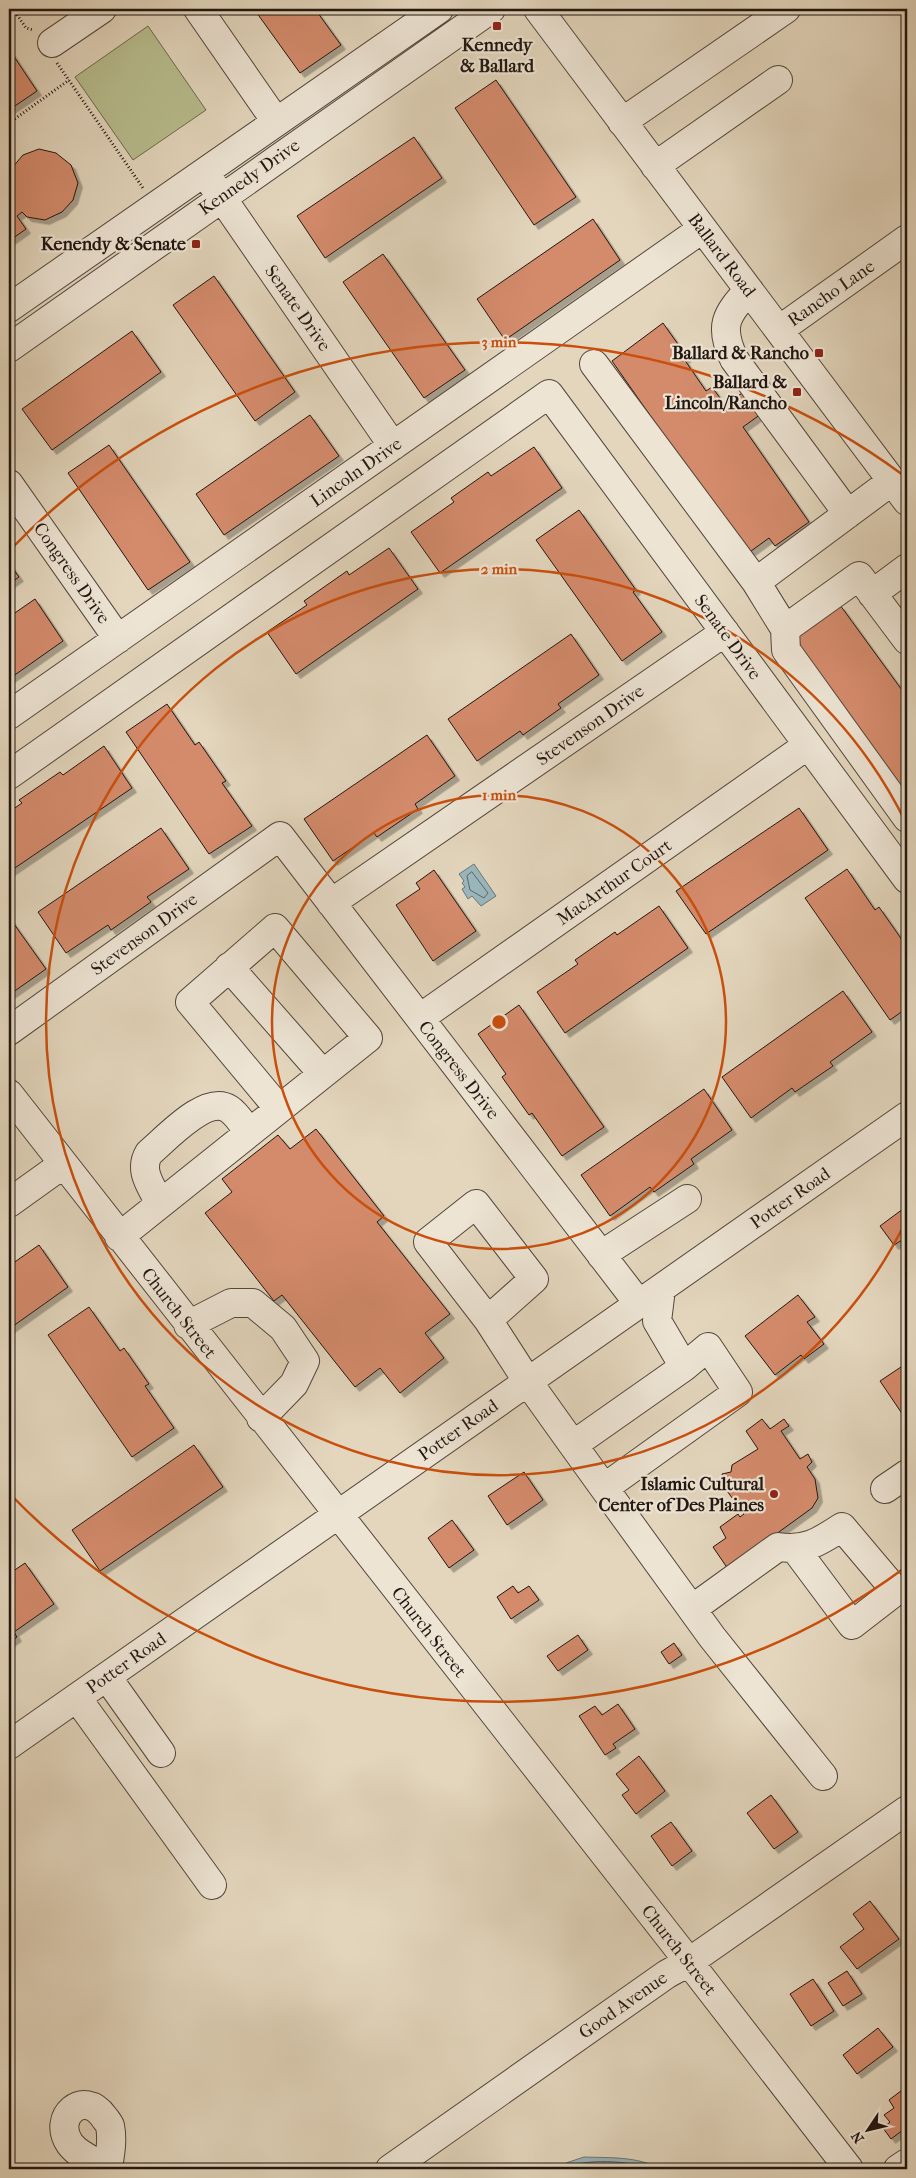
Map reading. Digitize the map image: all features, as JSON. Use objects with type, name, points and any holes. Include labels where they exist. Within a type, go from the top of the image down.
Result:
[{"type":"street","points":[[48,45],[102,9]]},
{"type":"street","points":[[198,9],[276,120]]},
{"type":"street","name":"Kennedy Drive","points":[[9,308],[276,120],[439,9]]},
{"type":"street","name":"Kennedy Drive","points":[[9,348],[221,196],[491,9]]},
{"type":"street","name":"Ballard Road","points":[[538,9],[900,491]]},
{"type":"street","points":[[622,122],[786,9]]},
{"type":"street","points":[[655,166],[778,80]]},
{"type":"street","name":"Senate Drive","points":[[203,171],[394,446]]},
{"type":"street","name":"Lincoln Drive","points":[[9,715],[702,229]]},
{"type":"street","name":"Rancho Lane","points":[[779,330],[907,239]]},
{"type":"street","points":[[749,290],[734,305],[725,321],[726,342],[734,359],[848,514]]},
{"type":"street","points":[[594,364],[756,582],[785,629],[786,650],[907,818]]},
{"type":"street","name":"Senate Drive","points":[[9,775],[549,394],[907,879]]},
{"type":"street","name":"Congress Drive","points":[[9,484],[118,639]]},
{"type":"street","points":[[756,582],[848,514],[900,491]]},
{"type":"street","points":[[872,594],[907,568]]},
{"type":"street","points":[[785,629],[859,576],[907,640]]},
{"type":"street","name":"Stevenson Drive","points":[[331,903],[724,632]]},
{"type":"street","name":"MacArthur Court","points":[[420,1018],[808,745]]},
{"type":"street","name":"Stevenson Drive","points":[[9,1031],[280,836]]},
{"type":"street","name":"Congress Drive","points":[[280,836],[601,1255],[650,1296]]},
{"type":"street","points":[[119,1236],[250,1133],[368,1038],[275,928],[190,1002],[279,1109]]},
{"type":"street","points":[[229,967],[323,1074]]},
{"type":"street","name":"Church Street","points":[[9,1094],[62,1165],[689,1962],[849,2169]]},
{"type":"street","points":[[160,1204],[144,1172],[144,1162],[149,1153],[194,1114],[208,1106],[220,1105],[230,1109],[250,1133]]},
{"type":"street","name":"Potter Road","points":[[9,1745],[907,1116]]},
{"type":"street","points":[[9,1203],[62,1165]]},
{"type":"street","points":[[601,1255],[687,1199]]},
{"type":"street","points":[[650,1296],[657,1321],[684,1367]]},
{"type":"street","points":[[188,1325],[231,1303],[253,1303],[283,1328],[305,1362],[294,1384],[262,1418]]},
{"type":"street","points":[[488,1320],[528,1382],[692,1608],[823,1776]]},
{"type":"street","points":[[573,1445],[684,1367],[708,1347],[738,1392],[604,1488]]},
{"type":"street","points":[[885,1489],[907,1474]]},
{"type":"street","points":[[692,1608],[778,1547],[796,1550]]},
{"type":"street","points":[[107,1677],[161,1753]]},
{"type":"street","points":[[77,1698],[212,1885]]},
{"type":"street","name":"Good Avenue","points":[[390,2169],[667,1974],[689,1962],[907,1810]]},
{"type":"street","points":[[898,2169],[907,2163]]},
{"type":"path","points":[[12,9],[26,28],[48,45],[69,80],[155,205]]},
{"type":"path","points":[[9,123],[69,80]]},
{"type":"green space","points":[[148,26],[206,110],[133,160],[75,77]]},
{"type":"water","points":[[474,864],[496,896],[481,906],[472,896],[468,899],[462,889],[465,887],[462,883],[464,881],[459,874]]},
{"type":"water","points":[[584,2157],[633,2160],[660,2169],[558,2169],[566,2163]]},
{"type":"building","points":[[254,9],[315,9],[341,45],[300,73]]},
{"type":"building","points":[[9,49],[37,91],[9,110]]},
{"type":"building","points":[[496,80],[576,197],[534,225],[455,108]]},
{"type":"building","points":[[414,137],[442,178],[325,258],[297,216]]},
{"type":"building","points":[[39,149],[56,153],[71,165],[78,183],[73,200],[62,212],[45,220],[27,217],[22,212],[17,216],[26,229],[9,241],[11,169],[23,155]]},
{"type":"building","points":[[593,219],[620,260],[505,340],[477,299]]},
{"type":"building","points":[[383,254],[465,370],[424,398],[343,282]]},
{"type":"building","points":[[214,276],[295,392],[255,421],[173,305]]},
{"type":"building","points":[[663,323],[687,357],[684,359],[706,391],[712,387],[725,405],[745,391],[761,414],[743,427],[809,522],[775,546],[769,538],[747,554],[612,361]]},
{"type":"building","points":[[132,331],[161,372],[52,450],[22,409]]},
{"type":"building","points":[[310,415],[339,456],[224,535],[196,494]]},
{"type":"building","points":[[109,445],[190,562],[148,590],[68,473]]},
{"type":"building","points":[[534,447],[562,488],[440,573],[411,532],[454,502],[451,498],[488,472],[491,476]]},
{"type":"building","points":[[579,510],[636,590],[633,592],[662,632],[622,661],[536,540]]},
{"type":"building","points":[[389,548],[418,589],[296,674],[267,632],[307,605],[304,601],[347,571],[349,575]]},
{"type":"building","points":[[9,563],[19,577],[9,584]]},
{"type":"building","points":[[35,599],[63,641],[9,679],[9,617]]},
{"type":"building","points":[[840,605],[907,697],[907,797],[792,641]]},
{"type":"building","points":[[571,634],[599,675],[558,704],[561,708],[523,735],[520,731],[477,761],[448,719]]},
{"type":"building","points":[[167,704],[195,745],[199,742],[226,781],[222,783],[252,826],[209,854],[126,732]]},
{"type":"building","points":[[427,735],[455,776],[415,804],[418,809],[377,837],[374,833],[333,861],[304,819]]},
{"type":"building","points":[[104,746],[132,788],[9,872],[9,812],[22,803],[19,800],[60,772],[63,775]]},
{"type":"building","points":[[799,808],[828,850],[706,934],[676,891]]},
{"type":"building","points":[[161,828],[189,869],[147,897],[151,902],[111,930],[108,925],[66,953],[38,912]]},
{"type":"building","points":[[847,869],[875,910],[879,907],[907,947],[904,951],[907,956],[907,1008],[890,1020],[805,898]]},
{"type":"building","points":[[434,870],[476,931],[433,961],[396,905],[420,889],[416,883]]},
{"type":"building","points":[[659,906],[688,948],[565,1033],[537,992],[578,964],[575,960],[615,932],[617,935]]},
{"type":"building","points":[[9,917],[46,969],[9,995]]},
{"type":"building","points":[[843,991],[872,1032],[830,1062],[833,1066],[795,1092],[792,1088],[751,1118],[722,1077]]},
{"type":"building","points":[[519,1005],[604,1127],[562,1156],[532,1113],[529,1115],[502,1077],[506,1074],[478,1034]]},
{"type":"building","points":[[704,1089],[732,1130],[691,1159],[694,1164],[654,1192],[650,1187],[610,1216],[581,1175]]},
{"type":"building","points":[[316,1129],[384,1216],[377,1222],[450,1314],[425,1333],[444,1358],[400,1393],[380,1368],[355,1387],[282,1295],[274,1301],[205,1213],[232,1192],[222,1179],[278,1135],[290,1149]]},
{"type":"building","points":[[907,1206],[907,1237],[894,1245],[880,1226]]},
{"type":"building","points":[[39,1245],[68,1287],[9,1329],[9,1266]]},
{"type":"building","points":[[798,1295],[815,1317],[807,1322],[824,1344],[804,1359],[801,1355],[775,1375],[745,1336]]},
{"type":"building","points":[[89,1307],[120,1351],[124,1348],[149,1384],[145,1386],[174,1428],[132,1457],[48,1335]]},
{"type":"building","points":[[901,1367],[907,1377],[907,1417],[905,1418],[880,1381]]},
{"type":"building","name":"Islamic Cultural Center of Des Plaines","points":[[762,1419],[770,1429],[784,1419],[789,1426],[781,1431],[800,1459],[808,1454],[812,1462],[807,1467],[815,1479],[818,1498],[812,1508],[728,1569],[713,1547],[726,1538],[720,1527],[738,1514],[740,1517],[744,1514],[727,1491],[729,1483],[724,1481],[722,1474],[731,1472],[732,1465],[758,1449],[746,1431]]},
{"type":"building","points":[[194,1445],[223,1487],[100,1571],[72,1530]]},
{"type":"building","points":[[524,1472],[543,1500],[507,1525],[488,1496]]},
{"type":"building","points":[[452,1520],[474,1550],[449,1568],[428,1538]]},
{"type":"building","points":[[25,1563],[54,1604],[14,1632],[17,1637],[9,1643],[9,1574]]},
{"type":"building","points":[[513,1586],[518,1593],[529,1586],[539,1600],[511,1619],[497,1597]]},
{"type":"building","points":[[578,1635],[588,1650],[558,1671],[547,1656]]},
{"type":"building","points":[[674,1643],[682,1655],[669,1664],[661,1652]]},
{"type":"building","points":[[618,1704],[635,1729],[613,1744],[616,1748],[605,1755],[579,1716],[595,1706],[602,1715]]},
{"type":"building","points":[[639,1756],[665,1791],[636,1814],[622,1795],[629,1790],[616,1774]]},
{"type":"building","points":[[771,1795],[798,1832],[774,1849],[747,1813]]},
{"type":"building","points":[[671,1822],[692,1851],[672,1866],[651,1836]]},
{"type":"building","points":[[870,1901],[899,1939],[857,1969],[840,1947],[864,1929],[853,1914]]},
{"type":"building","points":[[847,1971],[862,1994],[843,2006],[828,1983]]},
{"type":"building","points":[[813,1979],[834,2011],[811,2026],[790,1994]]},
{"type":"building","points":[[878,2028],[893,2047],[857,2074],[843,2055]]},
{"type":"building","points":[[906,2087],[907,2127],[891,2139],[883,2128],[890,2122],[884,2115],[894,2108],[889,2100]]},
{"type":"place","name":"Kennedy & Ballard","points":[[497,26]]},
{"type":"place","name":"Kenendy & Senate","points":[[196,244]]},
{"type":"place","name":"Ballard & Rancho","points":[[819,353]]},
{"type":"place","name":"Ballard & Lincoln/Rancho","points":[[797,392]]},
{"type":"place","name":"Islamic Cultural Center of Des Plaines","points":[[774,1494]]}]
